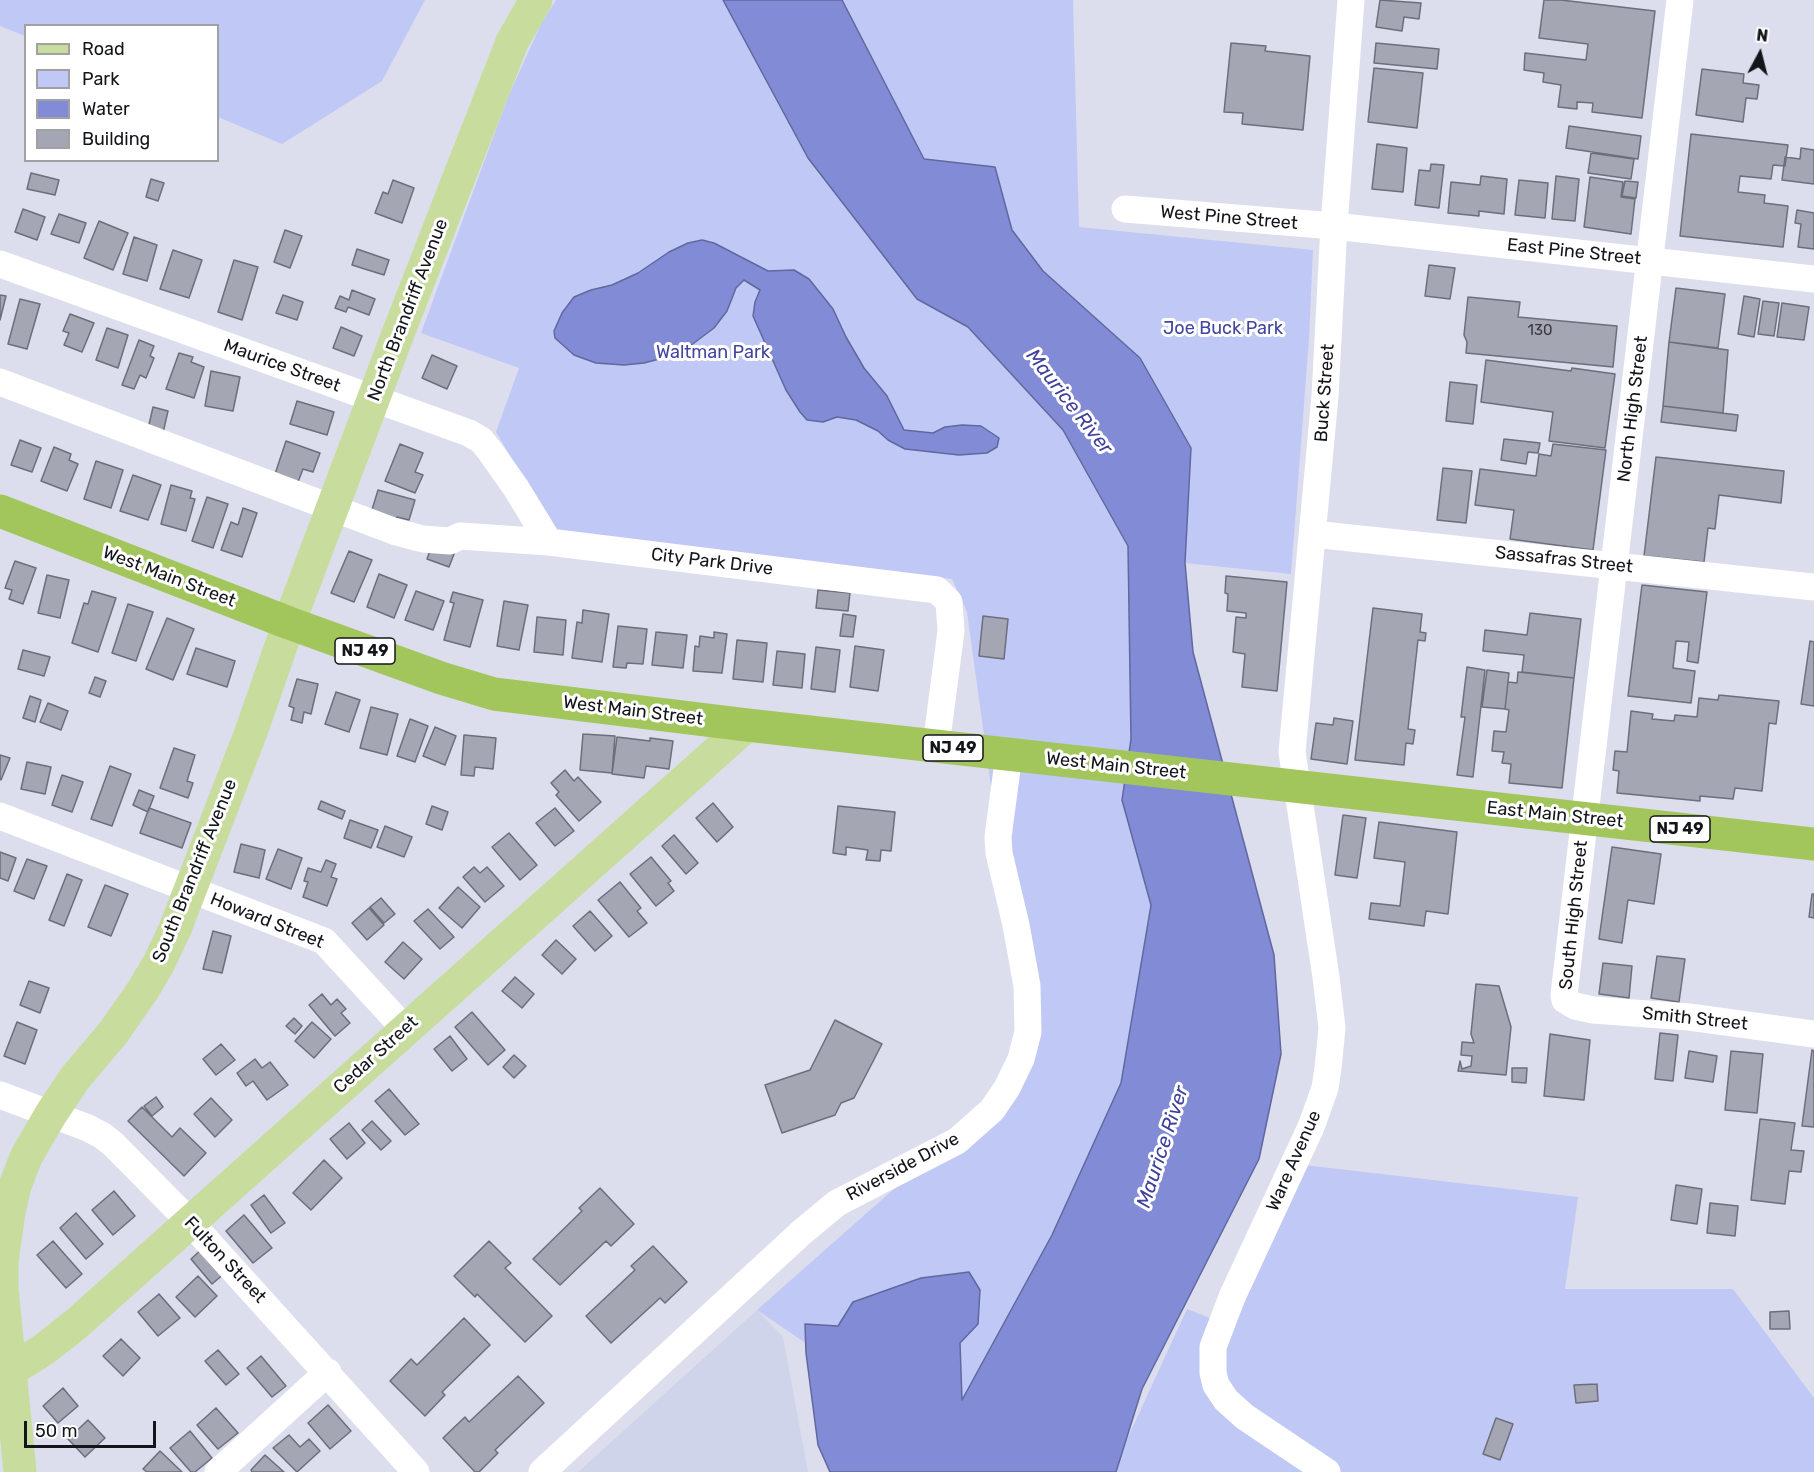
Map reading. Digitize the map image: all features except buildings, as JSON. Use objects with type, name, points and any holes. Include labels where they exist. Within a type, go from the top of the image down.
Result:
[{"type":"highway","name":"West Main Street","points":[[0,511],[289,623],[441,678],[494,694],[747,725],[1297,786]]},
{"type":"highway","name":"East Main Street","points":[[1297,786],[1814,844]]},
{"type":"main road","name":"North Brandriff Avenue","points":[[289,623],[373,399],[512,42],[536,0]]},
{"type":"main road","name":"South Brandriff Avenue","points":[[20,1472],[4,1374],[2,1261],[9,1212],[26,1157],[75,1078],[113,1033],[159,963],[251,732],[289,623]]},
{"type":"main road","name":"Cedar Street","points":[[4,1374],[43,1350],[75,1324],[747,725]]},
{"type":"street","name":"Buck Street","points":[[1297,786],[1292,736],[1325,396],[1334,226],[1351,0]]},
{"type":"street","name":"North High Street","points":[[1584,819],[1680,0]]},
{"type":"street","name":"West Pine Street","points":[[1125,209],[1334,226]]},
{"type":"street","name":"East Pine Street","points":[[1334,226],[1814,279]]},
{"type":"street","name":"Maurice Street","points":[[0,264],[454,426],[481,440],[516,488],[549,542]]},
{"type":"street","points":[[0,382],[332,507]]},
{"type":"street","name":"City Park Drive","points":[[332,507],[396,532],[423,539],[450,542],[460,536],[549,542],[938,590],[949,602],[951,631],[936,746]]},
{"type":"street","name":"Sassafras Street","points":[[1313,534],[1814,587]]},
{"type":"street","name":"Riverside Drive","points":[[542,1472],[802,1232],[837,1203],[957,1141],[992,1110],[1007,1089],[1021,1059],[1028,1032],[1027,986],[1016,925],[999,853],[998,837],[1009,754]]},
{"type":"street","name":"Ware Avenue","points":[[1297,786],[1332,1028],[1328,1068],[1325,1088],[1311,1127],[1233,1297],[1213,1347],[1213,1373],[1216,1385],[1226,1400],[1245,1417],[1327,1472]]},
{"type":"street","name":"Howard Street","points":[[0,816],[324,941],[405,1029]]},
{"type":"street","name":"South High Street","points":[[1575,1006],[1565,1000],[1564,987],[1584,819]]},
{"type":"street","name":"Smith Street","points":[[1575,1006],[1689,1017],[1814,1034]]},
{"type":"street","name":"Fulton Street","points":[[0,1095],[103,1136],[189,1221],[328,1372],[416,1472]]},
{"type":"street","points":[[218,1472],[328,1372]]},
{"type":"shaded area","points":[[757,1310],[783,1337],[808,1472],[578,1472]]},
{"type":"green space","points":[[0,0],[425,0],[382,81],[282,144],[219,117],[219,24],[24,24],[24,36],[0,26]]},
{"type":"green space","name":"Waltman Park","points":[[556,0],[723,0],[917,299],[968,327],[1063,430],[1128,546],[1131,739],[1151,905],[1121,1083],[1052,1235],[961,1402],[885,1397],[757,1310],[1007,1089],[1033,1041],[998,837],[967,612],[952,579],[555,531],[496,432],[519,368],[421,333],[508,97],[541,24]]},
{"type":"green space","name":"Joe Buck Park","points":[[842,0],[1073,0],[1079,227],[1313,250],[1309,339],[1291,574],[1185,563],[1191,448],[1140,358],[1043,271],[1012,230],[995,167],[924,159]]},
{"type":"green space","points":[[1296,1164],[1578,1197],[1565,1289],[1733,1289],[1814,1398],[1814,1472],[1112,1472],[1187,1309],[1222,1323]]},
{"type":"water","name":"Maurice River","points":[[723,0],[842,0],[924,159],[995,167],[1012,230],[1043,271],[1140,358],[1191,448],[1185,563],[1193,652],[1274,955],[1281,1054],[1259,1159],[1142,1389],[1116,1472],[830,1472],[818,1445],[806,1353],[805,1324],[838,1326],[853,1302],[921,1278],[969,1272],[980,1290],[978,1324],[960,1343],[962,1400],[1052,1235],[1121,1083],[1151,905],[1122,800],[1131,739],[1128,546],[1063,430],[968,327],[917,299],[808,158]]},
{"type":"water","points":[[702,240],[714,243],[768,271],[794,270],[809,279],[833,309],[864,368],[887,396],[904,430],[933,433],[945,427],[981,426],[999,438],[997,447],[987,453],[959,455],[905,449],[856,420],[837,417],[823,422],[807,420],[786,390],[753,316],[760,290],[744,280],[736,288],[727,311],[714,328],[690,346],[663,358],[624,365],[596,363],[574,355],[555,338],[554,331],[562,313],[574,297],[612,285],[638,273],[669,252],[688,243]]}]
